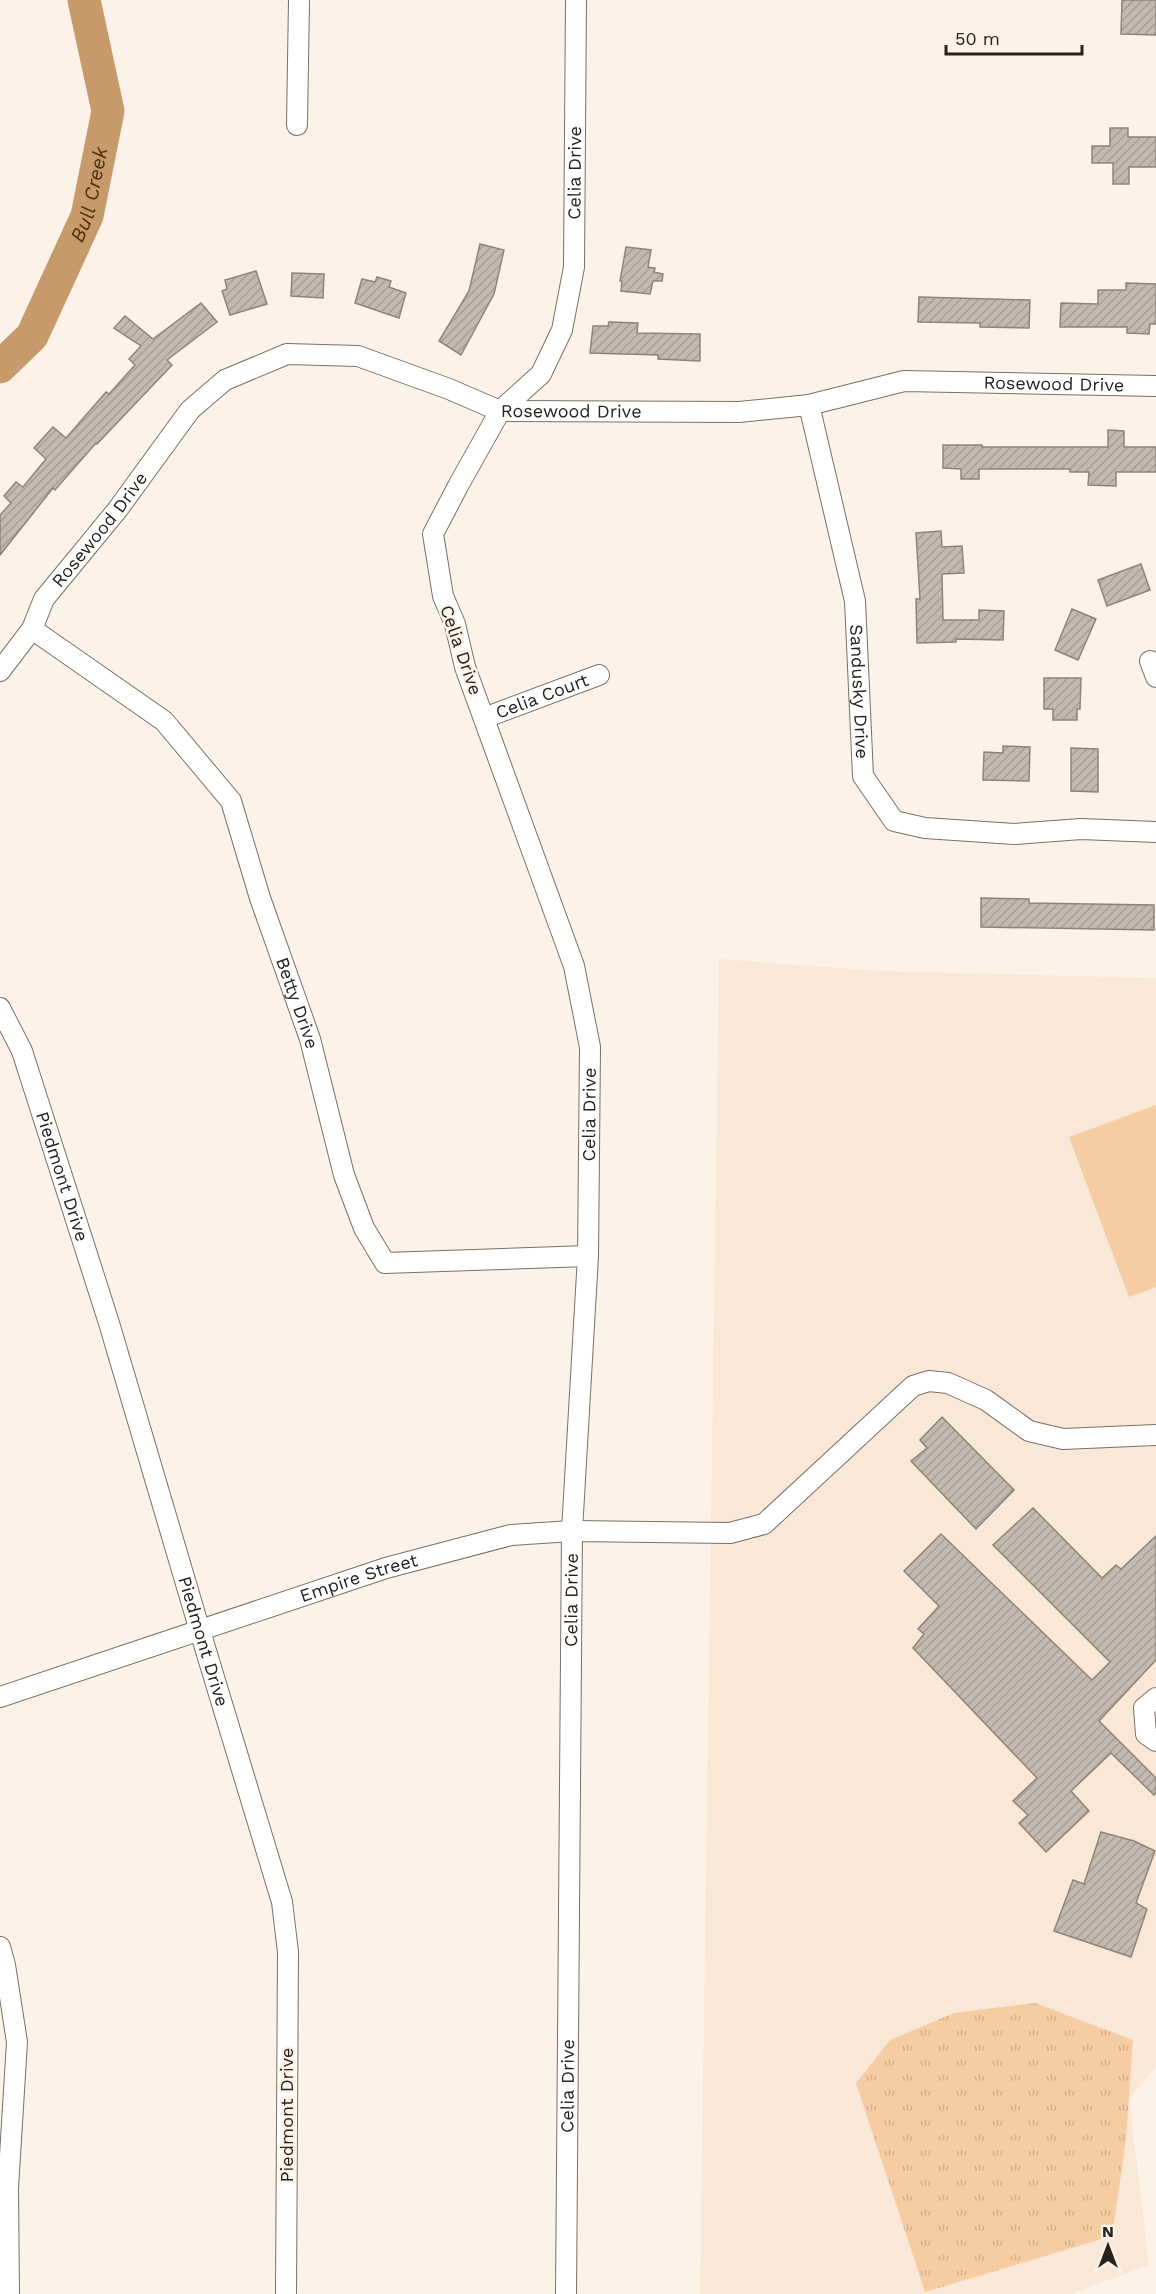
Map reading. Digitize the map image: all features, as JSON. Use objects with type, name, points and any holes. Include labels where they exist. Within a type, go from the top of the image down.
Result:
[{"type":"street","points":[[297,125],[299,0]]},
{"type":"street","name":"Celia Drive","points":[[566,2294],[572,1531],[588,1256],[590,1047],[574,966],[465,667],[455,624],[443,596],[433,534],[500,411],[541,374],[562,330],[574,267],[576,0]]},
{"type":"street","name":"Rosewood Drive","points":[[0,671],[33,629],[44,599],[118,509],[190,410],[225,380],[287,354],[358,356],[449,389],[500,411],[739,412],[809,405],[904,381],[1156,386]]},
{"type":"street","name":"Sandusky Drive","points":[[809,405],[855,601],[863,777],[894,820],[925,828],[1014,834],[1081,829],[1156,832]]},
{"type":"street","name":"Betty Drive","points":[[33,629],[164,721],[231,801],[260,898],[310,1040],[344,1175],[364,1228],[385,1263],[588,1256]]},
{"type":"street","name":"Celia Court","points":[[484,718],[599,675]]},
{"type":"street","name":"Piedmont Drive","points":[[0,1008],[22,1051],[110,1323],[282,1902],[288,1952],[286,2294]]},
{"type":"street","name":"Empire Street","points":[[0,1696],[397,1565],[511,1534],[572,1531],[730,1533],[764,1524],[913,1386],[929,1381],[948,1383],[986,1400],[1029,1431],[1063,1439],[1156,1436]]},
{"type":"street","points":[[1156,1698],[1144,1708],[1146,1734],[1156,1741]]},
{"type":"street","points":[[0,1947],[17,2042],[8,2188],[9,2294]]},
{"type":"shaded area","points":[[719,959],[882,971],[1156,978],[1156,2066],[1129,2099],[1149,2265],[1070,2294],[700,2294]]},
{"type":"green space","points":[[1156,1105],[1156,1287],[1129,1297],[1069,1137]]},
{"type":"green space","points":[[1035,2003],[1133,2040],[1126,2140],[1112,2236],[925,2292],[856,2083],[890,2040],[954,2013]]},
{"type":"building","points":[[1122,0],[1156,0],[1156,35],[1121,34]]},
{"type":"building","points":[[1110,128],[1128,128],[1128,137],[1156,137],[1156,167],[1129,167],[1129,184],[1113,184],[1113,163],[1092,163],[1092,146],[1110,146]]},
{"type":"building","points":[[480,244],[504,250],[494,294],[461,355],[439,341],[469,291]]},
{"type":"building","points":[[626,247],[651,250],[648,267],[655,268],[654,272],[663,274],[662,281],[653,281],[650,294],[621,291],[622,281],[620,281]]},
{"type":"building","points":[[256,271],[267,304],[230,315],[222,291],[227,289],[225,280]]},
{"type":"building","points":[[292,273],[324,274],[323,298],[291,296]]},
{"type":"building","points":[[377,277],[391,281],[389,287],[406,293],[399,318],[355,303],[362,279],[375,282]]},
{"type":"building","points":[[1126,283],[1156,284],[1156,324],[1150,324],[1149,334],[1127,333],[1127,327],[1060,327],[1061,303],[1098,304],[1098,290],[1126,290]]},
{"type":"building","points":[[919,297],[1030,300],[1029,328],[980,327],[980,323],[918,322]]},
{"type":"building","points":[[201,303],[217,322],[167,360],[172,365],[96,443],[55,490],[53,488],[0,555],[0,515],[11,503],[4,496],[16,482],[23,487],[46,459],[34,448],[53,427],[66,438],[106,392],[109,394],[135,365],[129,359],[141,346],[114,328],[125,316],[153,339]]},
{"type":"building","points":[[609,322],[638,323],[637,333],[700,334],[700,361],[658,359],[658,355],[590,353],[593,326],[608,326]]},
{"type":"building","points":[[1108,430],[1124,431],[1124,447],[1156,447],[1156,472],[1116,472],[1116,486],[1088,485],[1089,472],[1070,472],[1070,469],[979,469],[979,479],[961,479],[961,469],[943,468],[943,445],[1108,447]]},
{"type":"building","points":[[941,531],[942,547],[962,546],[964,573],[942,574],[943,620],[979,620],[979,610],[1004,611],[1003,640],[956,639],[956,642],[917,643],[916,599],[920,599],[916,533]]},
{"type":"building","points":[[1141,564],[1150,590],[1107,606],[1098,580]]},
{"type":"building","points":[[1072,609],[1096,619],[1078,660],[1055,650]]},
{"type":"building","points":[[1044,678],[1081,678],[1080,709],[1077,709],[1077,720],[1053,720],[1053,709],[1044,709]]},
{"type":"building","points":[[1003,746],[1030,747],[1029,781],[983,780],[984,752],[1003,753]]},
{"type":"building","points":[[1071,748],[1098,749],[1098,792],[1071,791]]},
{"type":"building","points":[[981,898],[1029,899],[1029,903],[1154,905],[1154,930],[981,927]]},
{"type":"building","points":[[942,1417],[1014,1490],[976,1529],[911,1461],[927,1448],[920,1440]]},
{"type":"building","points":[[1033,1508],[1102,1578],[1116,1565],[1121,1569],[1156,1536],[1156,1660],[1099,1721],[1156,1778],[1156,1792],[1154,1795],[1111,1753],[1071,1791],[1089,1811],[1046,1852],[1019,1823],[1028,1815],[1013,1801],[1037,1778],[913,1648],[924,1634],[918,1629],[939,1606],[904,1571],[941,1534],[1092,1680],[1110,1662],[993,1545]]},
{"type":"building","points":[[1101,1832],[1134,1841],[1155,1851],[1136,1903],[1147,1909],[1131,1957],[1054,1931],[1073,1880],[1084,1884]]},
{"type":"waterway","name":"Bull Creek","points":[[0,367],[32,336],[87,216],[108,111],[84,0]]}]
